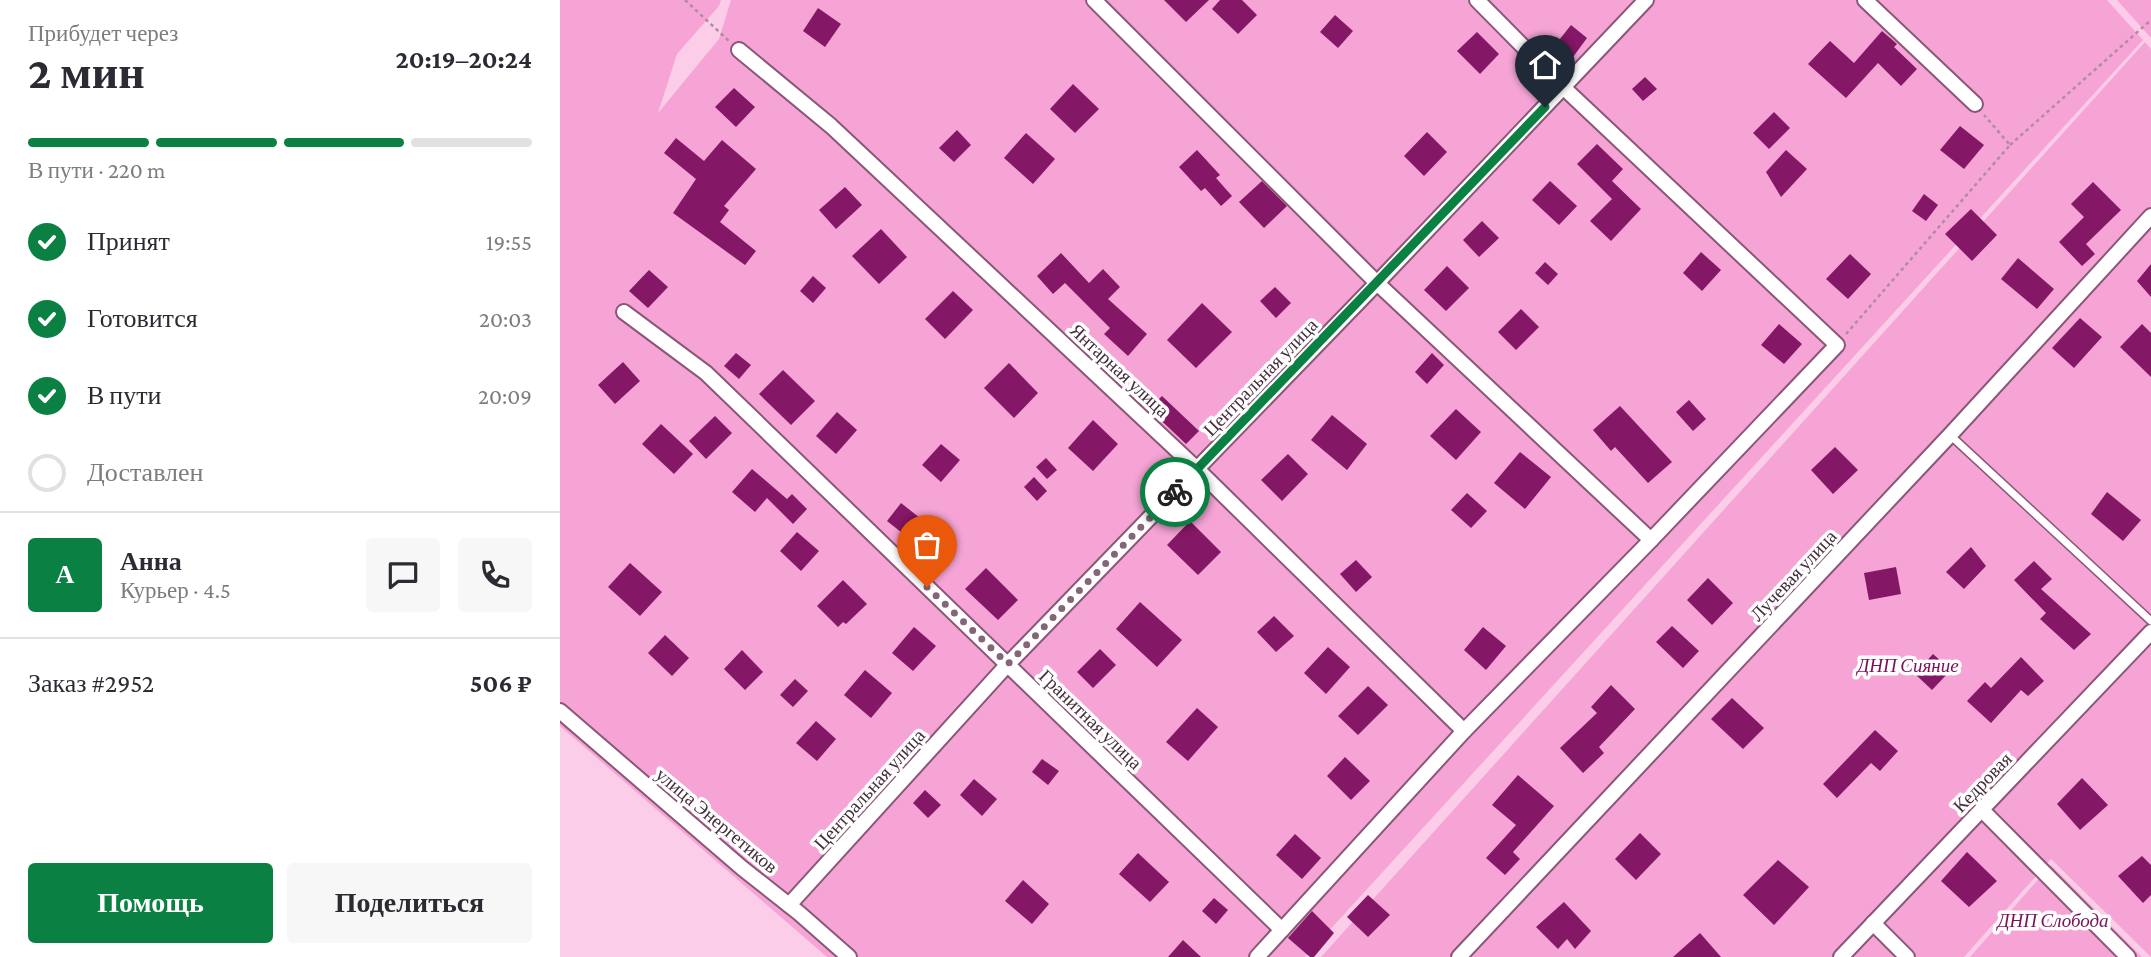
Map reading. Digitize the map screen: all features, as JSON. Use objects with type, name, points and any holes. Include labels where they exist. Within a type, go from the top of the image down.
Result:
[{"type":"street","points":[[1094,0],[1377,283],[1651,540]]},
{"type":"street","points":[[1257,957],[1464,731],[1837,345],[1564,88],[1477,0]]},
{"type":"street","name":"Центральная улица","points":[[789,905],[1008,664],[1377,283],[1646,0]]},
{"type":"street","points":[[1865,0],[1975,104]]},
{"type":"street","name":"Янтарная улица","points":[[739,50],[831,126],[1197,469],[1464,731]]},
{"type":"street","name":"Лучевая улица","points":[[1460,957],[1950,435],[2151,216]]},
{"type":"street","name":"Гранитная улица","points":[[624,312],[706,373],[1282,930]]},
{"type":"street","name":"Кедровая","points":[[1841,957],[2151,632]]},
{"type":"street","name":"улица Энергетиков","points":[[560,711],[849,957]]},
{"type":"street","points":[[1982,810],[2128,957]]},
{"type":"street","points":[[1873,923],[1907,957]]},
{"type":"lane","points":[[1950,435],[2151,621]]},
{"type":"path","points":[[685,0],[739,50]]},
{"type":"path","points":[[1837,345],[2010,145],[2151,20]]},
{"type":"path","points":[[1975,104],[2010,145]]},
{"type":"green space","points":[[560,0],[721,0],[719,6],[677,54],[658,113],[719,39],[731,0],[2107,0],[2143,40],[1305,957],[827,957],[560,726]]},
{"type":"green space","points":[[2117,0],[2151,0],[2151,38]]},
{"type":"green space","name":"ДНП Сияние","points":[[2145,42],[2151,49],[2151,957],[2051,859],[1964,957],[1321,957]]},
{"type":"green space","name":"ДНП Слобода","points":[[2051,865],[2142,957],[1970,957]]},
{"type":"building","points":[[1164,0],[1209,0],[1186,22]]},
{"type":"building","points":[[1220,0],[1242,0],[1257,15],[1238,34],[1212,9]]},
{"type":"building","points":[[818,8],[841,24],[825,47],[803,31]]},
{"type":"building","points":[[1335,15],[1353,31],[1338,48],[1320,32]]},
{"type":"building","points":[[1571,25],[1587,38],[1573,57],[1556,44]]},
{"type":"building","points":[[1882,31],[1897,44],[1894,47],[1917,69],[1901,86],[1878,63],[1846,98],[1808,64],[1830,41],[1854,63]]},
{"type":"building","points":[[1477,32],[1499,54],[1480,74],[1457,51]]},
{"type":"building","points":[[1645,77],[1657,89],[1643,101],[1632,89]]},
{"type":"building","points":[[1073,84],[1099,109],[1075,133],[1050,109]]},
{"type":"building","points":[[734,88],[755,107],[736,127],[715,107]]},
{"type":"building","points":[[1774,112],[1790,128],[1769,149],[1753,133]]},
{"type":"building","points":[[1960,126],[1984,145],[1964,169],[1940,150]]},
{"type":"building","points":[[957,130],[971,145],[954,162],[939,148]]},
{"type":"building","points":[[1427,132],[1447,152],[1424,176],[1404,156]]},
{"type":"building","points":[[1026,133],[1055,159],[1033,184],[1004,158]]},
{"type":"building","points":[[676,138],[704,161],[722,140],[756,169],[724,206],[729,210],[720,222],[756,251],[745,265],[673,213],[696,179],[664,153]]},
{"type":"building","points":[[1597,144],[1623,169],[1612,181],[1641,209],[1611,241],[1590,221],[1612,199],[1577,164]]},
{"type":"building","points":[[1197,150],[1220,175],[1216,178],[1232,196],[1221,206],[1205,188],[1201,191],[1179,167]]},
{"type":"building","points":[[1786,150],[1807,169],[1781,197],[1766,172]]},
{"type":"building","points":[[1262,181],[1287,206],[1264,228],[1239,202]]},
{"type":"building","points":[[1550,181],[1577,206],[1559,225],[1532,200]]},
{"type":"building","points":[[2093,182],[2121,210],[2086,244],[2095,254],[2082,266],[2059,242],[2084,217],[2071,204]]},
{"type":"building","points":[[845,187],[862,205],[836,229],[819,210]]},
{"type":"building","points":[[1924,194],[1938,205],[1926,221],[1912,211]]},
{"type":"building","points":[[1971,209],[1997,235],[1972,261],[1945,234]]},
{"type":"building","points":[[1482,221],[1499,238],[1479,257],[1463,240]]},
{"type":"building","points":[[881,229],[907,257],[879,284],[852,256]]},
{"type":"building","points":[[1701,252],[1721,270],[1702,291],[1683,273]]},
{"type":"building","points":[[1061,253],[1089,283],[1103,269],[1120,287],[1108,299],[1147,334],[1128,356],[1104,334],[1110,328],[1065,283],[1053,294],[1037,276]]},
{"type":"building","points":[[1850,254],[1871,274],[1848,299],[1826,279]]},
{"type":"building","points":[[2018,258],[2054,289],[2037,309],[2001,279]]},
{"type":"building","points":[[1545,262],[1558,274],[1548,285],[1535,273]]},
{"type":"building","points":[[2151,264],[2151,297],[2137,281]]},
{"type":"building","points":[[1447,266],[1469,288],[1446,311],[1424,290]]},
{"type":"building","points":[[649,270],[668,287],[648,308],[629,291]]},
{"type":"building","points":[[813,276],[826,288],[813,303],[800,291]]},
{"type":"building","points":[[1275,287],[1291,303],[1276,318],[1260,301]]},
{"type":"building","points":[[953,291],[973,310],[945,339],[925,319]]},
{"type":"building","points":[[1202,303],[1232,332],[1196,368],[1167,340]]},
{"type":"building","points":[[1521,309],[1539,327],[1516,350],[1498,332]]},
{"type":"building","points":[[2080,318],[2102,337],[2074,368],[2052,348]]},
{"type":"building","points":[[1779,324],[1802,344],[1784,364],[1761,345]]},
{"type":"building","points":[[2142,324],[2151,333],[2151,377],[2120,347]]},
{"type":"building","points":[[736,353],[751,365],[739,379],[724,366]]},
{"type":"building","points":[[1432,353],[1444,365],[1427,384],[1415,372]]},
{"type":"building","points":[[623,362],[640,381],[615,404],[598,385]]},
{"type":"building","points":[[1009,363],[1038,393],[1014,418],[984,388]]},
{"type":"building","points":[[783,370],[815,401],[791,425],[759,394]]},
{"type":"building","points":[[1162,396],[1199,431],[1186,444],[1149,409]]},
{"type":"building","points":[[1689,400],[1706,419],[1693,431],[1676,412]]},
{"type":"building","points":[[1620,406],[1672,462],[1648,483],[1615,447],[1611,451],[1593,430]]},
{"type":"building","points":[[1456,409],[1481,432],[1456,460],[1430,436]]},
{"type":"building","points":[[837,412],[857,430],[836,454],[816,436]]},
{"type":"building","points":[[1332,415],[1367,444],[1347,470],[1311,440]]},
{"type":"building","points":[[715,416],[732,433],[706,459],[689,441]]},
{"type":"building","points":[[1093,420],[1118,444],[1093,471],[1068,448]]},
{"type":"building","points":[[661,424],[693,454],[674,474],[642,444]]},
{"type":"building","points":[[941,444],[960,460],[941,482],[922,465]]},
{"type":"building","points":[[1835,447],[1858,470],[1833,494],[1811,470]]},
{"type":"building","points":[[1520,452],[1551,477],[1525,509],[1494,483]]},
{"type":"building","points":[[1288,454],[1308,474],[1282,501],[1261,480]]},
{"type":"building","points":[[1046,458],[1057,470],[1047,479],[1036,467]]},
{"type":"building","points":[[752,469],[787,499],[792,494],[807,509],[793,524],[767,498],[755,512],[732,492]]},
{"type":"building","points":[[1034,477],[1047,491],[1037,501],[1024,487]]},
{"type":"building","points":[[2107,492],[2141,520],[2123,541],[2091,514]]},
{"type":"building","points":[[1467,493],[1487,511],[1471,528],[1451,510]]},
{"type":"building","points":[[901,503],[920,518],[906,536],[887,521]]},
{"type":"building","points":[[1190,521],[1221,552],[1198,575],[1167,545]]},
{"type":"building","points":[[797,532],[819,551],[801,571],[780,551]]},
{"type":"building","points":[[1971,547],[1986,566],[1964,589],[1946,572]]},
{"type":"building","points":[[1356,560],[1372,577],[1356,592],[1340,574]]},
{"type":"building","points":[[2034,561],[2052,579],[2041,589],[2091,634],[2074,650],[2040,619],[2046,613],[2014,580]]},
{"type":"building","points":[[630,563],[662,592],[640,616],[608,587]]},
{"type":"building","points":[[1896,567],[1901,594],[1869,600],[1864,573]]},
{"type":"building","points":[[986,568],[1018,600],[998,620],[965,589]]},
{"type":"building","points":[[1708,578],[1733,603],[1712,625],[1687,600]]},
{"type":"building","points":[[843,580],[867,604],[846,624],[843,622],[838,627],[817,606]]},
{"type":"building","points":[[1140,602],[1182,640],[1157,667],[1116,629]]},
{"type":"building","points":[[1274,616],[1294,636],[1276,652],[1257,632]]},
{"type":"building","points":[[1672,626],[1699,651],[1683,668],[1656,642]]},
{"type":"building","points":[[914,627],[936,646],[913,671],[892,653]]},
{"type":"building","points":[[1483,627],[1506,646],[1486,670],[1464,650]]},
{"type":"building","points":[[665,635],[689,658],[672,676],[648,653]]},
{"type":"building","points":[[1328,647],[1350,667],[1326,694],[1304,673]]},
{"type":"building","points":[[1100,649],[1116,665],[1093,688],[1077,672]]},
{"type":"building","points":[[742,650],[763,672],[745,690],[724,669]]},
{"type":"building","points":[[1933,654],[1951,670],[1932,690],[1915,674]]},
{"type":"building","points":[[2021,657],[2044,681],[2028,696],[2021,690],[1991,723],[1967,701],[1985,682],[1991,688]]},
{"type":"building","points":[[865,670],[892,693],[871,718],[844,695]]},
{"type":"building","points":[[795,679],[808,691],[793,707],[780,695]]},
{"type":"building","points":[[1611,685],[1635,709],[1599,747],[1604,753],[1583,773],[1560,748],[1597,713],[1591,707]]},
{"type":"building","points":[[1368,686],[1388,705],[1358,735],[1338,716]]},
{"type":"building","points":[[1732,698],[1764,728],[1743,749],[1711,719]]},
{"type":"building","points":[[1197,708],[1218,727],[1188,761],[1166,742]]},
{"type":"building","points":[[816,721],[836,739],[817,761],[796,743]]},
{"type":"building","points":[[1875,730],[1898,751],[1880,771],[1871,763],[1837,798],[1823,784]]},
{"type":"building","points":[[1345,757],[1370,781],[1351,800],[1327,776]]},
{"type":"building","points":[[1042,759],[1059,771],[1048,785],[1032,772]]},
{"type":"building","points":[[1518,775],[1554,806],[1513,852],[1520,859],[1505,875],[1486,858],[1516,825],[1492,805]]},
{"type":"building","points":[[2082,778],[2108,805],[2080,830],[2057,804]]},
{"type":"building","points":[[974,779],[997,799],[982,816],[960,795]]},
{"type":"building","points":[[925,790],[941,805],[928,818],[913,803]]},
{"type":"building","points":[[1640,833],[1661,854],[1636,880],[1615,859]]},
{"type":"building","points":[[1295,834],[1321,858],[1302,879],[1276,855]]},
{"type":"building","points":[[1967,852],[1997,881],[1969,907],[1941,881]]},
{"type":"building","points":[[1138,853],[1169,882],[1150,902],[1119,874]]},
{"type":"building","points":[[2142,856],[2151,865],[2151,895],[2143,903],[2118,876]]},
{"type":"building","points":[[1778,860],[1809,887],[1774,925],[1743,895]]},
{"type":"building","points":[[1023,880],[1049,904],[1032,924],[1005,901]]},
{"type":"building","points":[[1368,895],[1390,915],[1368,937],[1347,917]]},
{"type":"building","points":[[1214,898],[1228,910],[1216,924],[1202,911]]},
{"type":"building","points":[[1564,902],[1591,931],[1575,949],[1567,939],[1558,949],[1536,927]]},
{"type":"building","points":[[1312,911],[1334,933],[1314,957],[1310,957],[1288,938]]},
{"type":"building","points":[[1700,933],[1721,957],[1673,957]]},
{"type":"building","points":[[1183,940],[1201,957],[1168,957]]},
{"type":"way so far","points":[[927,587],[1008,664],[1175,492]]},
{"type":"route","points":[[1175,492],[1545,107]]}]
